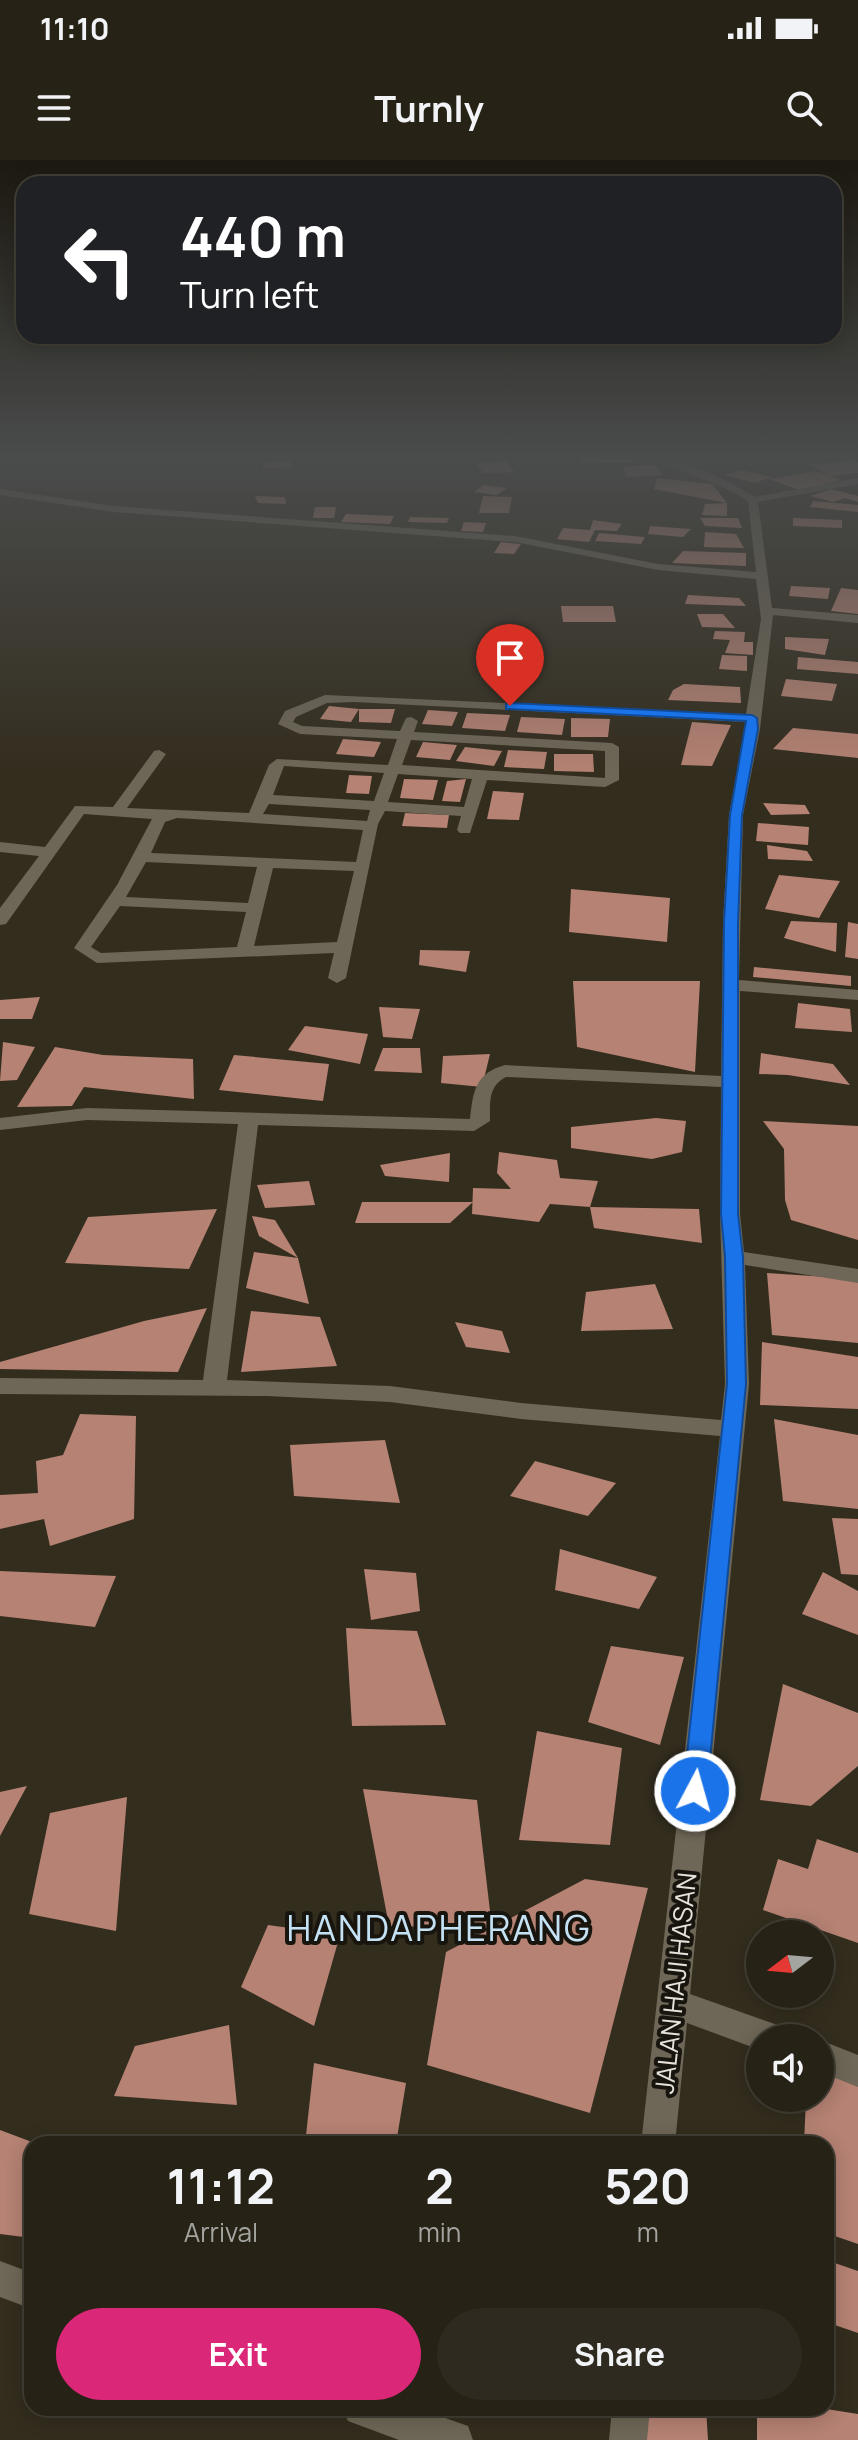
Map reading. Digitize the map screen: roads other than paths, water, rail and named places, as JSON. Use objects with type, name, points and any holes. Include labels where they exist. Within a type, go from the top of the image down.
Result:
[{"type":"street","points":[[635,562],[762,576]]},
{"type":"street","name":"JALAN HAJI HASAN","points":[[659,2136],[737,1384],[730,1214],[731,985],[736,815],[753,729],[767,611],[760,562]]},
{"type":"street","points":[[767,611],[858,619]]},
{"type":"street","points":[[253,820],[276,765],[282,762],[605,783],[612,780],[612,747],[407,733],[300,730],[285,724],[290,714],[325,699],[752,718]]},
{"type":"street","points":[[337,978],[372,826],[419,702]]},
{"type":"street","points":[[117,812],[159,754]]},
{"type":"street","points":[[465,830],[481,774]]},
{"type":"street","points":[[264,799],[469,812]]},
{"type":"street","points":[[0,920],[80,809],[372,826]]},
{"type":"street","points":[[164,815],[159,819],[143,857],[117,901],[82,948],[97,958],[245,949],[344,947]]},
{"type":"street","points":[[0,847],[49,852]]},
{"type":"street","points":[[143,857],[363,867]]},
{"type":"street","points":[[245,949],[266,862]]},
{"type":"street","points":[[0,884],[24,887]]},
{"type":"street","points":[[117,901],[255,908]]},
{"type":"street","points":[[731,985],[858,995]]},
{"type":"street","points":[[0,1124],[87,1114],[474,1125],[480,1121],[482,1087],[490,1077],[505,1071],[730,1082]]},
{"type":"street","points":[[214,1387],[249,1118]]},
{"type":"street","points":[[734,1257],[858,1276]]},
{"type":"street","points":[[0,1386],[214,1387],[390,1394],[521,1411],[732,1429]]},
{"type":"street","points":[[673,2003],[746,2029]]},
{"type":"street","points":[[834,2062],[858,2071]]},
{"type":"street","points":[[0,2279],[24,2288]]},
{"type":"street","points":[[384,2416],[454,2440]]},
{"type":"street","points":[[628,2440],[630,2416]]},
{"type":"district","name":"HANDAPHERANG","points":[[439,1927]]}]
